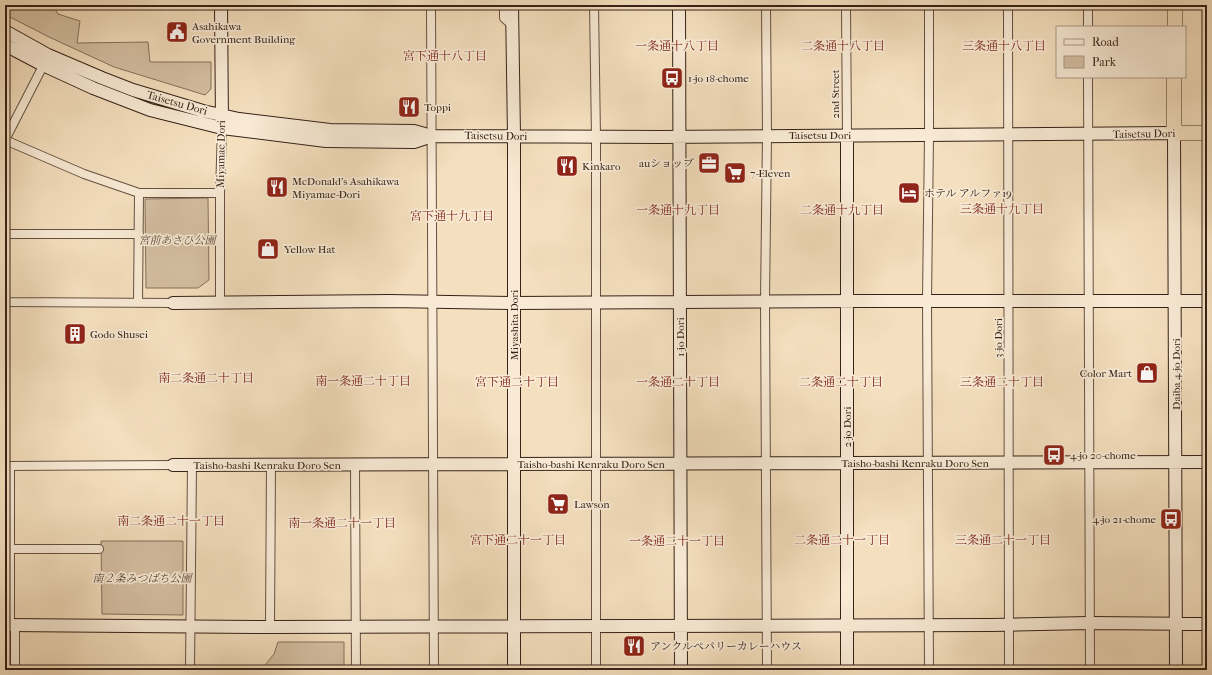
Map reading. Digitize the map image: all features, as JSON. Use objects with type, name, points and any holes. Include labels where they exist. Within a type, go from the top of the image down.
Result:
[{"type":"highway","points":[[1175,5],[1175,26]]},
{"type":"highway","name":"Daiba 4-jo Dori","points":[[1174,78],[1174,133]]},
{"type":"highway","name":"Taisetsu Dori","points":[[1174,133],[1207,133]]},
{"type":"street","name":"Miyamae Dori","points":[[220,303],[220,193],[222,128],[221,5]]},
{"type":"street","points":[[431,5],[434,670]]},
{"type":"street","points":[[504,5],[504,18],[513,26]]},
{"type":"street","name":"Miyashita Dori","points":[[512,5],[514,136],[514,670]]},
{"type":"street","points":[[594,5],[596,136],[596,670]]},
{"type":"street","name":"1-jo Dori","points":[[680,5],[681,670]]},
{"type":"street","points":[[766,5],[767,135],[765,301],[767,670]]},
{"type":"street","name":"2nd Street","points":[[846,5],[846,136]]},
{"type":"street","points":[[929,5],[927,300],[929,670]]},
{"type":"street","name":"3-jo Dori","points":[[1008,5],[1009,670]]},
{"type":"street","points":[[1088,5],[1088,26]]},
{"type":"street","name":"Taisetsu Dori","points":[[5,30],[43,57],[93,88],[150,110],[222,128],[326,141],[414,142],[432,136]]},
{"type":"street","name":"Taisetsu Dori","points":[[5,45],[43,57],[133,90],[222,115],[269,123],[330,130],[414,131],[432,136],[929,136],[1174,133]]},
{"type":"street","points":[[43,57],[5,141],[84,174],[139,193],[220,193]]},
{"type":"street","points":[[1088,78],[1090,670]]},
{"type":"street","name":"Daiba 4-jo Dori","points":[[1174,133],[1176,301],[1176,670]]},
{"type":"street","name":"2-jo Dori","points":[[846,136],[847,670]]},
{"type":"street","points":[[138,303],[139,193]]},
{"type":"street","points":[[5,234],[139,234]]},
{"type":"street","points":[[5,262],[5,302],[595,303],[927,300],[1207,300]]},
{"type":"street","name":"Taisho-bashi Renraku Doro Sen","points":[[7,466],[1207,462]]},
{"type":"street","points":[[190,670],[192,465]]},
{"type":"street","points":[[270,627],[271,465]]},
{"type":"street","points":[[355,465],[356,670]]},
{"type":"street","points":[[7,466],[10,549],[10,625],[15,670]]},
{"type":"street","points":[[10,549],[99,549]]},
{"type":"street","points":[[10,625],[434,627],[1090,623],[1207,624]]},
{"type":"green space","points":[[5,5],[49,5],[49,7],[55,9],[58,14],[80,21],[77,43],[148,42],[150,62],[211,62],[211,89],[205,95],[114,67],[6,15]]},
{"type":"green space","name":"宮前あさひ公園","points":[[208,198],[209,280],[198,288],[146,288],[145,199]]},
{"type":"green space","name":"南２条みつばち公園","points":[[101,541],[183,541],[183,615],[102,614]]},
{"type":"green space","points":[[278,642],[344,642],[344,670],[266,670],[266,664],[274,654]]},
{"type":"place","name":"Asahikawa Government Building","points":[[177,32]]},
{"type":"place","name":"1-jo 18-chome","points":[[672,78]]},
{"type":"place","name":"Toppi","points":[[409,107]]},
{"type":"place","name":"auショップ","points":[[709,163]]},
{"type":"place","name":"Kinkaro","points":[[567,166]]},
{"type":"place","name":"7-Eleven","points":[[735,173]]},
{"type":"place","name":"McDonald's Asahikawa Miyamae-Dori","points":[[277,187]]},
{"type":"place","name":"ホテル アルファ19","points":[[909,193]]},
{"type":"place","name":"Yellow Hat","points":[[268,249]]},
{"type":"place","name":"Godo Shusei","points":[[75,334]]},
{"type":"place","name":"Color Mart","points":[[1147,373]]},
{"type":"place","name":"4-jo 20-chome","points":[[1054,455]]},
{"type":"place","name":"Lawson","points":[[558,504]]},
{"type":"place","name":"4-jo 21-chome","points":[[1171,519]]},
{"type":"place","name":"アンクルぺパリーカレーハウス","points":[[634,646]]},
{"type":"district","name":"一条通十八丁目","points":[[677,46]]},
{"type":"district","name":"二条通十八丁目","points":[[843,46]]},
{"type":"district","name":"三条通十八丁目","points":[[1004,46]]},
{"type":"district","name":"宮下通十八丁目","points":[[445,56]]},
{"type":"district","name":"三条通十九丁目","points":[[1002,209]]},
{"type":"district","name":"一条通十九丁目","points":[[678,210]]},
{"type":"district","name":"二条通十九丁目","points":[[842,210]]},
{"type":"district","name":"宮下通十九丁目","points":[[452,216]]},
{"type":"district","name":"南二条通二十丁目","points":[[206,378]]},
{"type":"district","name":"南一条通二十丁目","points":[[363,381]]},
{"type":"district","name":"宮下通二十丁目","points":[[517,382]]},
{"type":"district","name":"一条通二十丁目","points":[[678,382]]},
{"type":"district","name":"二条通二十丁目","points":[[841,382]]},
{"type":"district","name":"三条通二十丁目","points":[[1002,382]]},
{"type":"district","name":"南二条通二十一丁目","points":[[171,521]]},
{"type":"district","name":"南一条通二十一丁目","points":[[342,523]]},
{"type":"district","name":"宮下通二十一丁目","points":[[518,540]]},
{"type":"district","name":"二条通二十一丁目","points":[[842,540]]},
{"type":"district","name":"三条通二十一丁目","points":[[1003,540]]},
{"type":"district","name":"一条通二十一丁目","points":[[677,541]]}]
